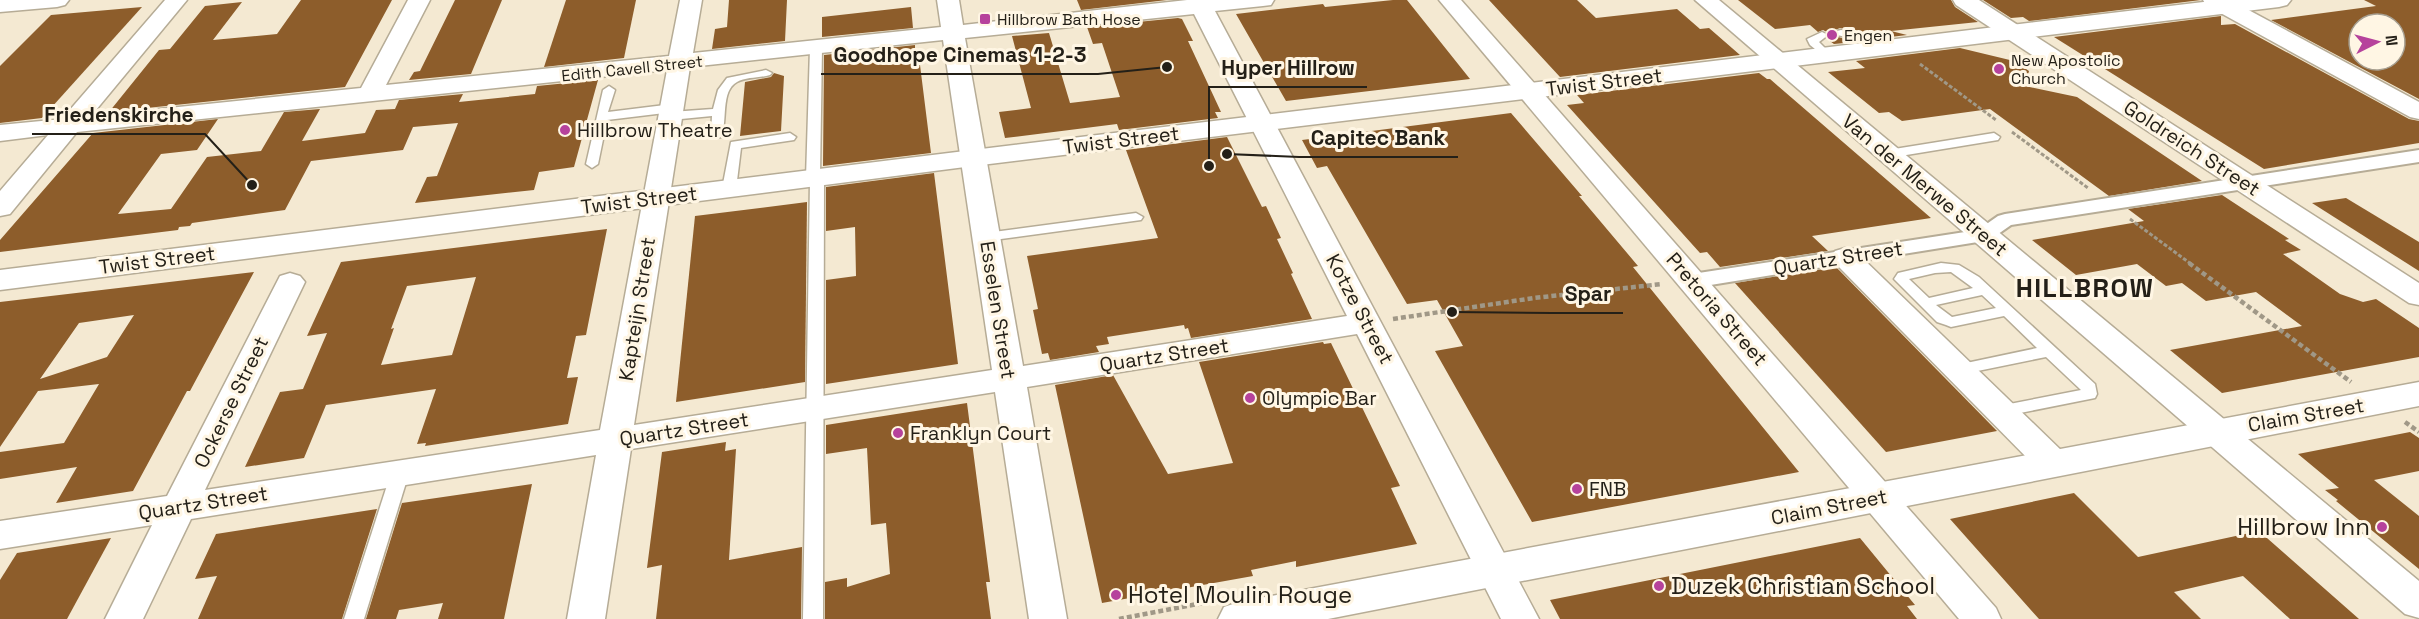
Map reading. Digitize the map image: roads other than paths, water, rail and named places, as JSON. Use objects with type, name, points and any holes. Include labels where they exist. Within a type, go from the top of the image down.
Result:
[{"type":"street","points":[[0,5],[57,0]]},
{"type":"street","points":[[0,208],[176,0]]},
{"type":"street","points":[[370,94],[419,0]]},
{"type":"street","name":"Kapteijn Street","points":[[586,619],[655,198],[691,0]]},
{"type":"street","name":"Esselen Street","points":[[948,0],[1048,619]]},
{"type":"street","name":"Edith Cavell Street","points":[[0,133],[954,34],[1200,3],[1262,0]]},
{"type":"street","name":"Pretoria Street","points":[[1450,0],[1982,619]]},
{"type":"street","name":"Van der Merwe Street","points":[[1706,0],[2419,603]]},
{"type":"street","name":"Goldreich Street","points":[[1964,0],[2419,296]]},
{"type":"street","name":"Twist Street","points":[[0,280],[1777,60],[1824,45],[1886,47],[2221,4],[2279,0]]},
{"type":"street","name":"Kotze Street","points":[[1200,3],[1520,619]]},
{"type":"street","points":[[2221,4],[2419,112]]},
{"type":"street","points":[[1984,235],[2005,220],[2419,156]]},
{"type":"street","name":"Quartz Street","points":[[1692,281],[1984,235]]},
{"type":"street","points":[[1845,257],[2053,464]]},
{"type":"street","name":"Ockerse Street","points":[[124,619],[290,282]]},
{"type":"street","name":"Quartz Street","points":[[0,535],[1367,323]]},
{"type":"street","name":"Claim Street","points":[[1239,619],[1496,572],[2419,394]]},
{"type":"lane","points":[[1841,33],[1858,36],[1886,47]]},
{"type":"lane","points":[[813,619],[816,408],[816,48]]},
{"type":"lane","points":[[717,134],[722,89],[725,84],[732,80],[766,73]]},
{"type":"lane","points":[[592,164],[609,90]]},
{"type":"lane","points":[[601,117],[672,112],[719,112]]},
{"type":"lane","points":[[729,189],[735,145],[790,137]]},
{"type":"lane","points":[[1888,154],[1994,137]]},
{"type":"lane","points":[[986,237],[1137,217]]},
{"type":"lane","points":[[2000,411],[2089,394],[2089,388],[1963,271],[1955,268],[1903,276],[1901,279],[1942,319],[1951,322],[2006,311]]},
{"type":"lane","points":[[1924,303],[1983,290]]},
{"type":"lane","points":[[1958,370],[2049,351]]},
{"type":"lane","points":[[354,619],[400,472]]},
{"type":"place","name":"Hillbrow Bath Hose","points":[[985,19]]},
{"type":"place","name":"Engen","points":[[1832,35]]},
{"type":"place","name":"Goodhope Cinemas 1-2-3","points":[[1167,67]]},
{"type":"place","name":"New Apostolic Church","points":[[1999,69]]},
{"type":"place","name":"Hillbrow Theatre","points":[[565,130]]},
{"type":"place","name":"Capitec Bank","points":[[1227,154]]},
{"type":"place","name":"Hyper Hillrow","points":[[1209,166]]},
{"type":"place","name":"Friedenskirche","points":[[252,185]]},
{"type":"place","name":"Spar","points":[[1452,312]]},
{"type":"place","name":"Olympic Bar","points":[[1250,398]]},
{"type":"place","name":"Franklyn Court","points":[[898,433]]},
{"type":"place","name":"FNB","points":[[1577,489]]},
{"type":"place","name":"Hillbrow Inn","points":[[2382,527]]},
{"type":"place","name":"Duzek Christian School","points":[[1659,586]]},
{"type":"place","name":"Hotel Moulin Rouge","points":[[1116,595]]},
{"type":"district","name":"HILLBROW","points":[[2085,288]]}]
